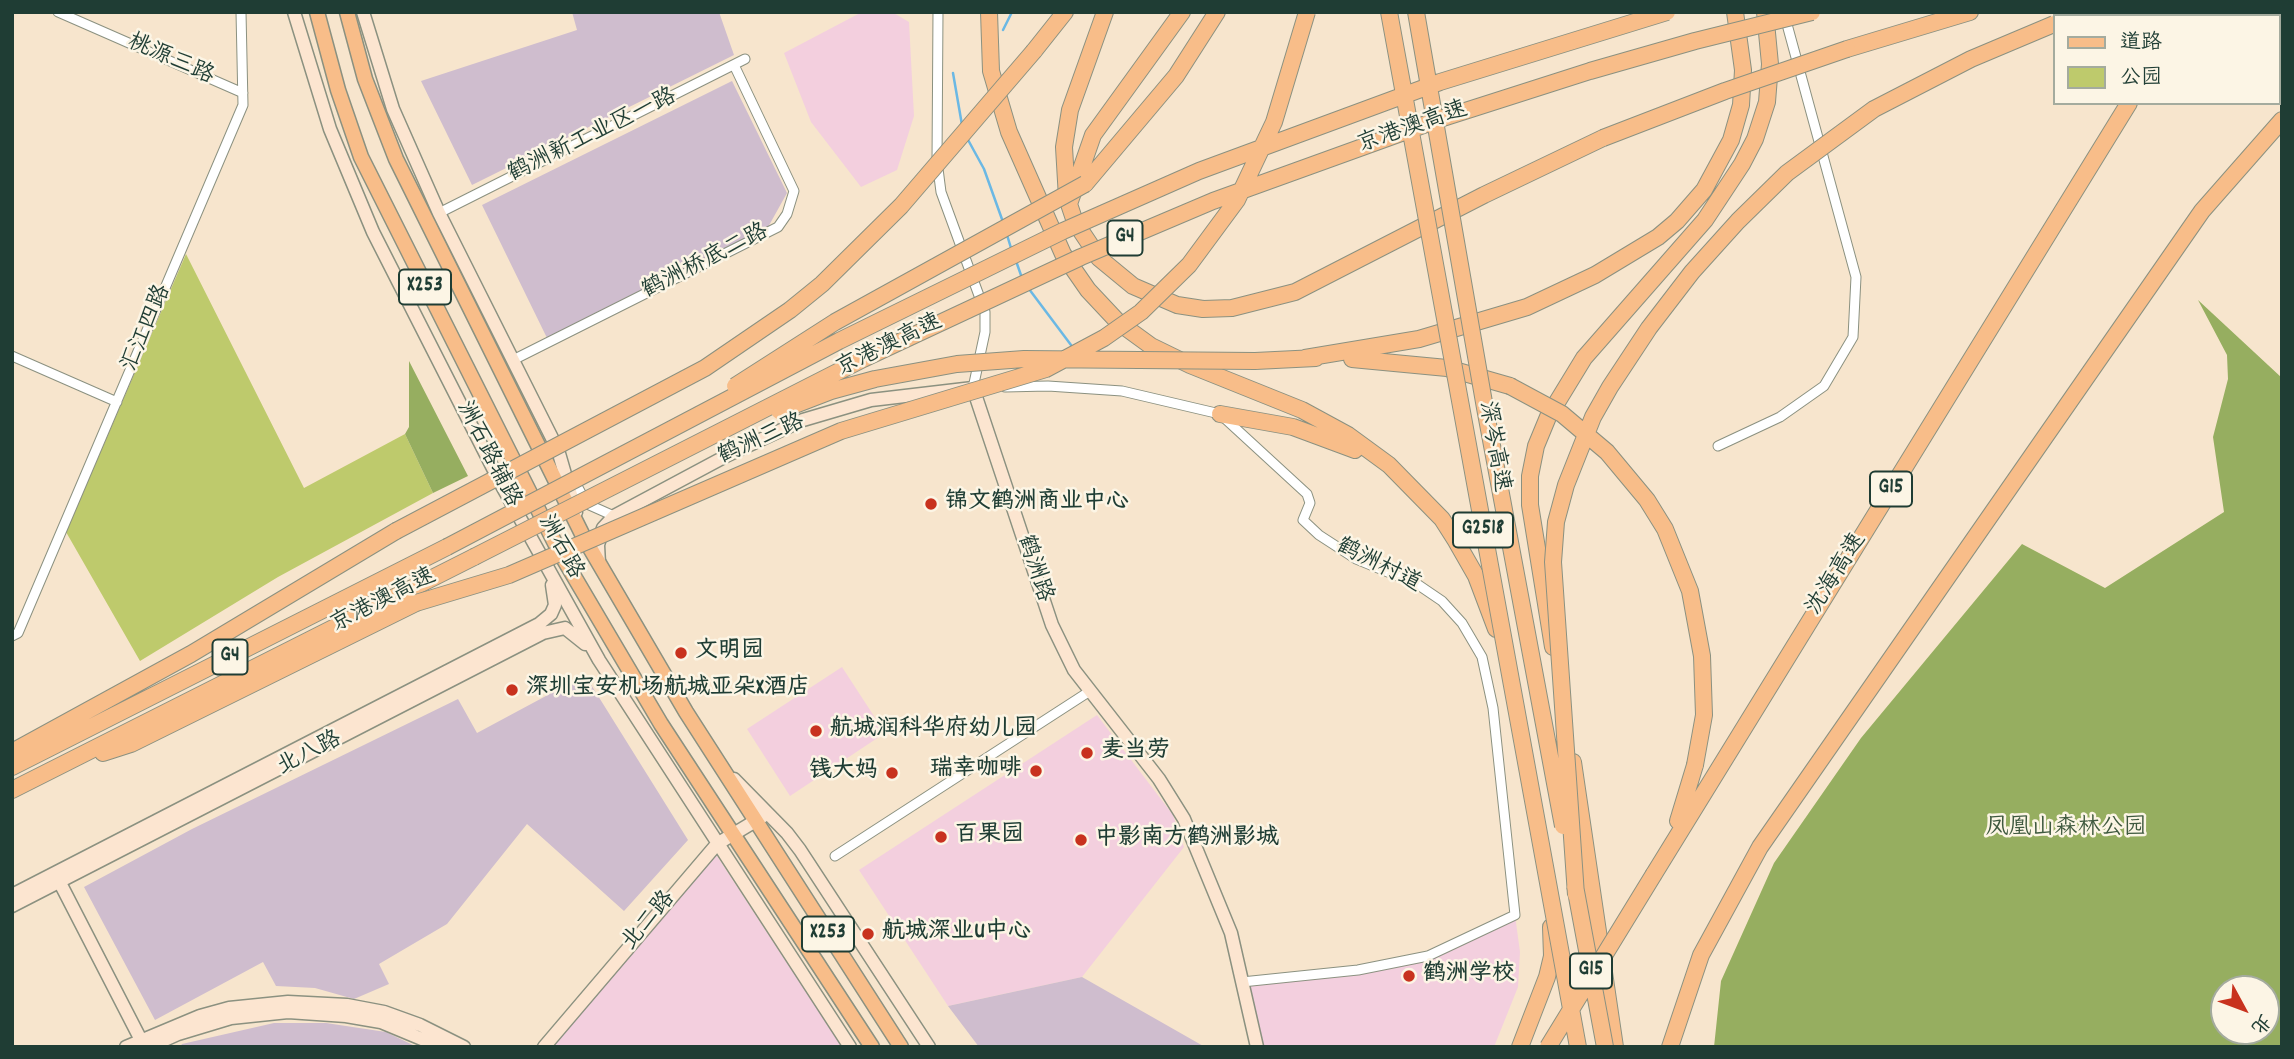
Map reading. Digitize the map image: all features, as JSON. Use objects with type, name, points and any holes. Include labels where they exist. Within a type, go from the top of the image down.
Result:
[{"type":"highway","points":[[989,12],[991,71],[1009,132],[1063,254],[1102,307],[1134,334],[1170,357],[1276,400],[1337,429],[1371,450],[1411,485],[1442,519],[1476,576],[1491,612],[1508,683],[1551,928],[1552,957],[1547,977],[1520,1047]]},
{"type":"highway","points":[[12,752],[191,654],[396,531],[705,368],[790,310],[849,258],[901,206],[1065,12]]},
{"type":"highway","points":[[1105,12],[1070,110],[1063,174],[1069,205],[1075,222],[1099,258],[1133,286],[1177,305],[1203,309],[1232,308],[1295,292],[1324,280],[1484,195],[1604,138],[1725,90],[1970,12]]},
{"type":"highway","points":[[1069,205],[1093,135],[1182,12]]},
{"type":"highway","points":[[635,449],[835,322],[1085,184],[1176,76],[1217,12]]},
{"type":"highway","points":[[54,769],[131,744],[416,603],[509,575],[841,431],[1046,369],[1104,338],[1141,312],[1189,265],[1237,200],[1270,134],[1307,12]]},
{"type":"highway","name":"深岑高速","points":[[1389,12],[1578,1047]]},
{"type":"highway","name":"深岑高速","points":[[1416,12],[1485,408],[1605,1047]]},
{"type":"highway","name":"京港澳高速","points":[[12,767],[447,547],[909,306],[1063,231],[1199,171],[1440,82],[1667,12]]},
{"type":"highway","points":[[1306,358],[1419,339],[1515,311],[1595,275],[1658,237],[1677,221],[1704,190],[1731,140],[1741,106],[1743,70],[1735,12]]},
{"type":"highway","points":[[1615,1047],[1583,820],[1536,544],[1530,476],[1536,446],[1548,417],[1571,376],[1607,329],[1705,220],[1755,139],[1767,102],[1770,64],[1765,12]]},
{"type":"highway","name":"京港澳高速","points":[[12,790],[863,359],[1081,257],[1213,201],[1427,123],[1695,41],[1812,12]]},
{"type":"highway","name":"G15","points":[[1576,895],[1562,667],[1554,603],[1554,549],[1556,522],[1566,485],[1593,417],[1649,328],[1692,272],[1738,221],[1787,173],[1874,109],[1971,59],[2052,25]]},
{"type":"highway","name":"沈海高速","points":[[1548,1047],[2128,105]]},
{"type":"highway","points":[[1670,1047],[1701,956],[1760,847],[2202,211],[2282,120]]},
{"type":"highway","points":[[474,557],[586,510],[788,407],[875,379],[957,364],[1013,360],[1306,358],[1360,359],[1447,368],[1510,386],[1562,414],[1607,452],[1647,500],[1665,529],[1690,592],[1702,656],[1704,715],[1683,810],[1654,874]]},
{"type":"highway","points":[[1220,414],[1318,434],[1363,454],[1411,485]]},
{"type":"main road","name":"洲石路","points":[[317,12],[338,90],[361,157],[559,551],[661,724],[872,1047]]},
{"type":"main road","name":"洲石路","points":[[347,12],[379,119],[424,218],[583,536],[721,768],[762,817],[901,1047]]},
{"type":"street","name":"桃源三路","points":[[58,12],[243,93]]},
{"type":"street","name":"汇江四路","points":[[12,636],[18,633],[243,105],[241,12]]},
{"type":"street","name":"洲石路辅路","points":[[294,12],[330,129],[373,232],[544,561],[599,660],[850,1047]]},
{"type":"street","points":[[363,12],[393,109],[439,213],[587,504],[614,516],[603,528],[598,545],[599,564]]},
{"type":"street","points":[[938,12],[937,161],[941,192],[985,312],[985,332],[973,388]]},
{"type":"street","points":[[1718,446],[1780,417],[1824,386],[1853,337],[1856,277],[1784,12]]},
{"type":"street","name":"鹤洲新工业区一路","points":[[439,213],[735,67],[745,59]]},
{"type":"street","name":"鹤洲桥底二路","points":[[513,360],[778,227],[787,214],[794,191],[735,67]]},
{"type":"street","points":[[424,218],[465,265]]},
{"type":"street","points":[[12,356],[117,402]]},
{"type":"street","name":"鹤洲村道","points":[[973,388],[1048,386],[1122,391],[1220,414],[1307,494],[1310,503],[1303,520],[1319,535],[1356,559],[1418,584],[1442,601],[1462,623],[1482,657],[1493,708],[1515,915],[1428,956],[1358,971],[1242,982]]},
{"type":"street","name":"鹤洲三路","points":[[614,516],[728,455],[803,421],[871,400],[973,388]]},
{"type":"street","name":"鹤洲路","points":[[973,388],[1052,625],[1074,670],[1159,779],[1184,819],[1231,933],[1257,1047]]},
{"type":"street","points":[[558,450],[583,536]]},
{"type":"street","name":"北八路","points":[[12,906],[57,878],[539,624],[551,614],[555,605],[554,590],[544,561]]},
{"type":"street","name":"北八路","points":[[12,895],[57,878],[543,633],[565,628],[580,639],[599,660]]},
{"type":"street","points":[[835,856],[1090,691]]},
{"type":"street","name":"北二路","points":[[544,1047],[717,844],[762,817]]},
{"type":"street","points":[[762,817],[800,850],[929,1047]]},
{"type":"street","points":[[57,878],[144,1044]]},
{"type":"street","points":[[144,1044],[175,1024],[229,1008],[278,1002],[318,1002],[384,1012],[420,1025],[464,1047]]},
{"type":"street","points":[[126,1047],[231,1018],[288,1012],[345,1016],[382,1023],[441,1047]]},
{"type":"shaded area","points":[[572,12],[719,12],[734,55],[472,185],[421,81],[577,30]]},
{"type":"shaded area","points":[[862,12],[892,12],[909,22],[914,116],[897,170],[861,187],[811,122],[784,53]]},
{"type":"shaded area","points":[[732,81],[787,193],[767,229],[547,338],[482,205]]},
{"type":"shaded area","name":"航城润科华府幼儿园","points":[[842,667],[885,733],[790,796],[747,729]]},
{"type":"shaded area","points":[[585,675],[688,840],[624,911],[527,824],[447,924],[379,964],[389,984],[354,999],[315,988],[276,986],[263,962],[155,1020],[84,887],[192,829],[458,699],[477,733]]},
{"type":"shaded area","points":[[1097,715],[1173,815],[1184,847],[1082,977],[948,1006],[859,870]]},
{"type":"shaded area","points":[[715,853],[842,1047],[550,1047]]},
{"type":"shaded area","name":"鹤洲学校","points":[[1515,915],[1520,952],[1518,987],[1494,1047],[1257,1047],[1242,982],[1428,956]]},
{"type":"shaded area","points":[[1082,977],[1205,1047],[979,1047],[948,1006]]},
{"type":"shaded area","points":[[274,1023],[326,1023],[386,1032],[417,1047],[180,1047],[182,1044]]},
{"type":"green space","points":[[186,254],[304,488],[405,434],[433,493],[278,577],[140,661],[66,532]]},
{"type":"green space","name":"凤凰山森林公园","points":[[2198,300],[2282,378],[2282,1047],[1714,1047],[1721,981],[1774,863],[1861,738],[2022,544],[2105,588],[2224,512],[2213,437],[2228,379],[2227,355]]},
{"type":"green space","points":[[409,361],[468,476],[433,493],[405,434],[409,427]]},
{"type":"waterway","points":[[1003,30],[1012,12]]},
{"type":"waterway","points":[[953,73],[962,125]]},
{"type":"waterway","points":[[967,138],[984,169],[1003,222]]},
{"type":"waterway","points":[[1007,235],[1011,248]]},
{"type":"waterway","points":[[1016,261],[1022,278]]},
{"type":"waterway","points":[[1029,289],[1071,345]]},
{"type":"place","name":"锦文鹤洲商业中心","points":[[931,504]]},
{"type":"place","name":"文明园","points":[[681,653]]},
{"type":"place","name":"深圳宝安机场航城亚朵X酒店","points":[[512,690]]},
{"type":"place","name":"航城润科华府幼儿园","points":[[816,731]]},
{"type":"place","name":"麦当劳","points":[[1087,753]]},
{"type":"place","name":"瑞幸咖啡","points":[[1036,771]]},
{"type":"place","name":"钱大妈","points":[[892,773]]},
{"type":"place","name":"百果园","points":[[941,837]]},
{"type":"place","name":"中影南方鹤洲影城","points":[[1081,840]]},
{"type":"place","name":"航城深业U中心","points":[[868,934]]},
{"type":"place","name":"鹤洲学校","points":[[1409,976]]}]
